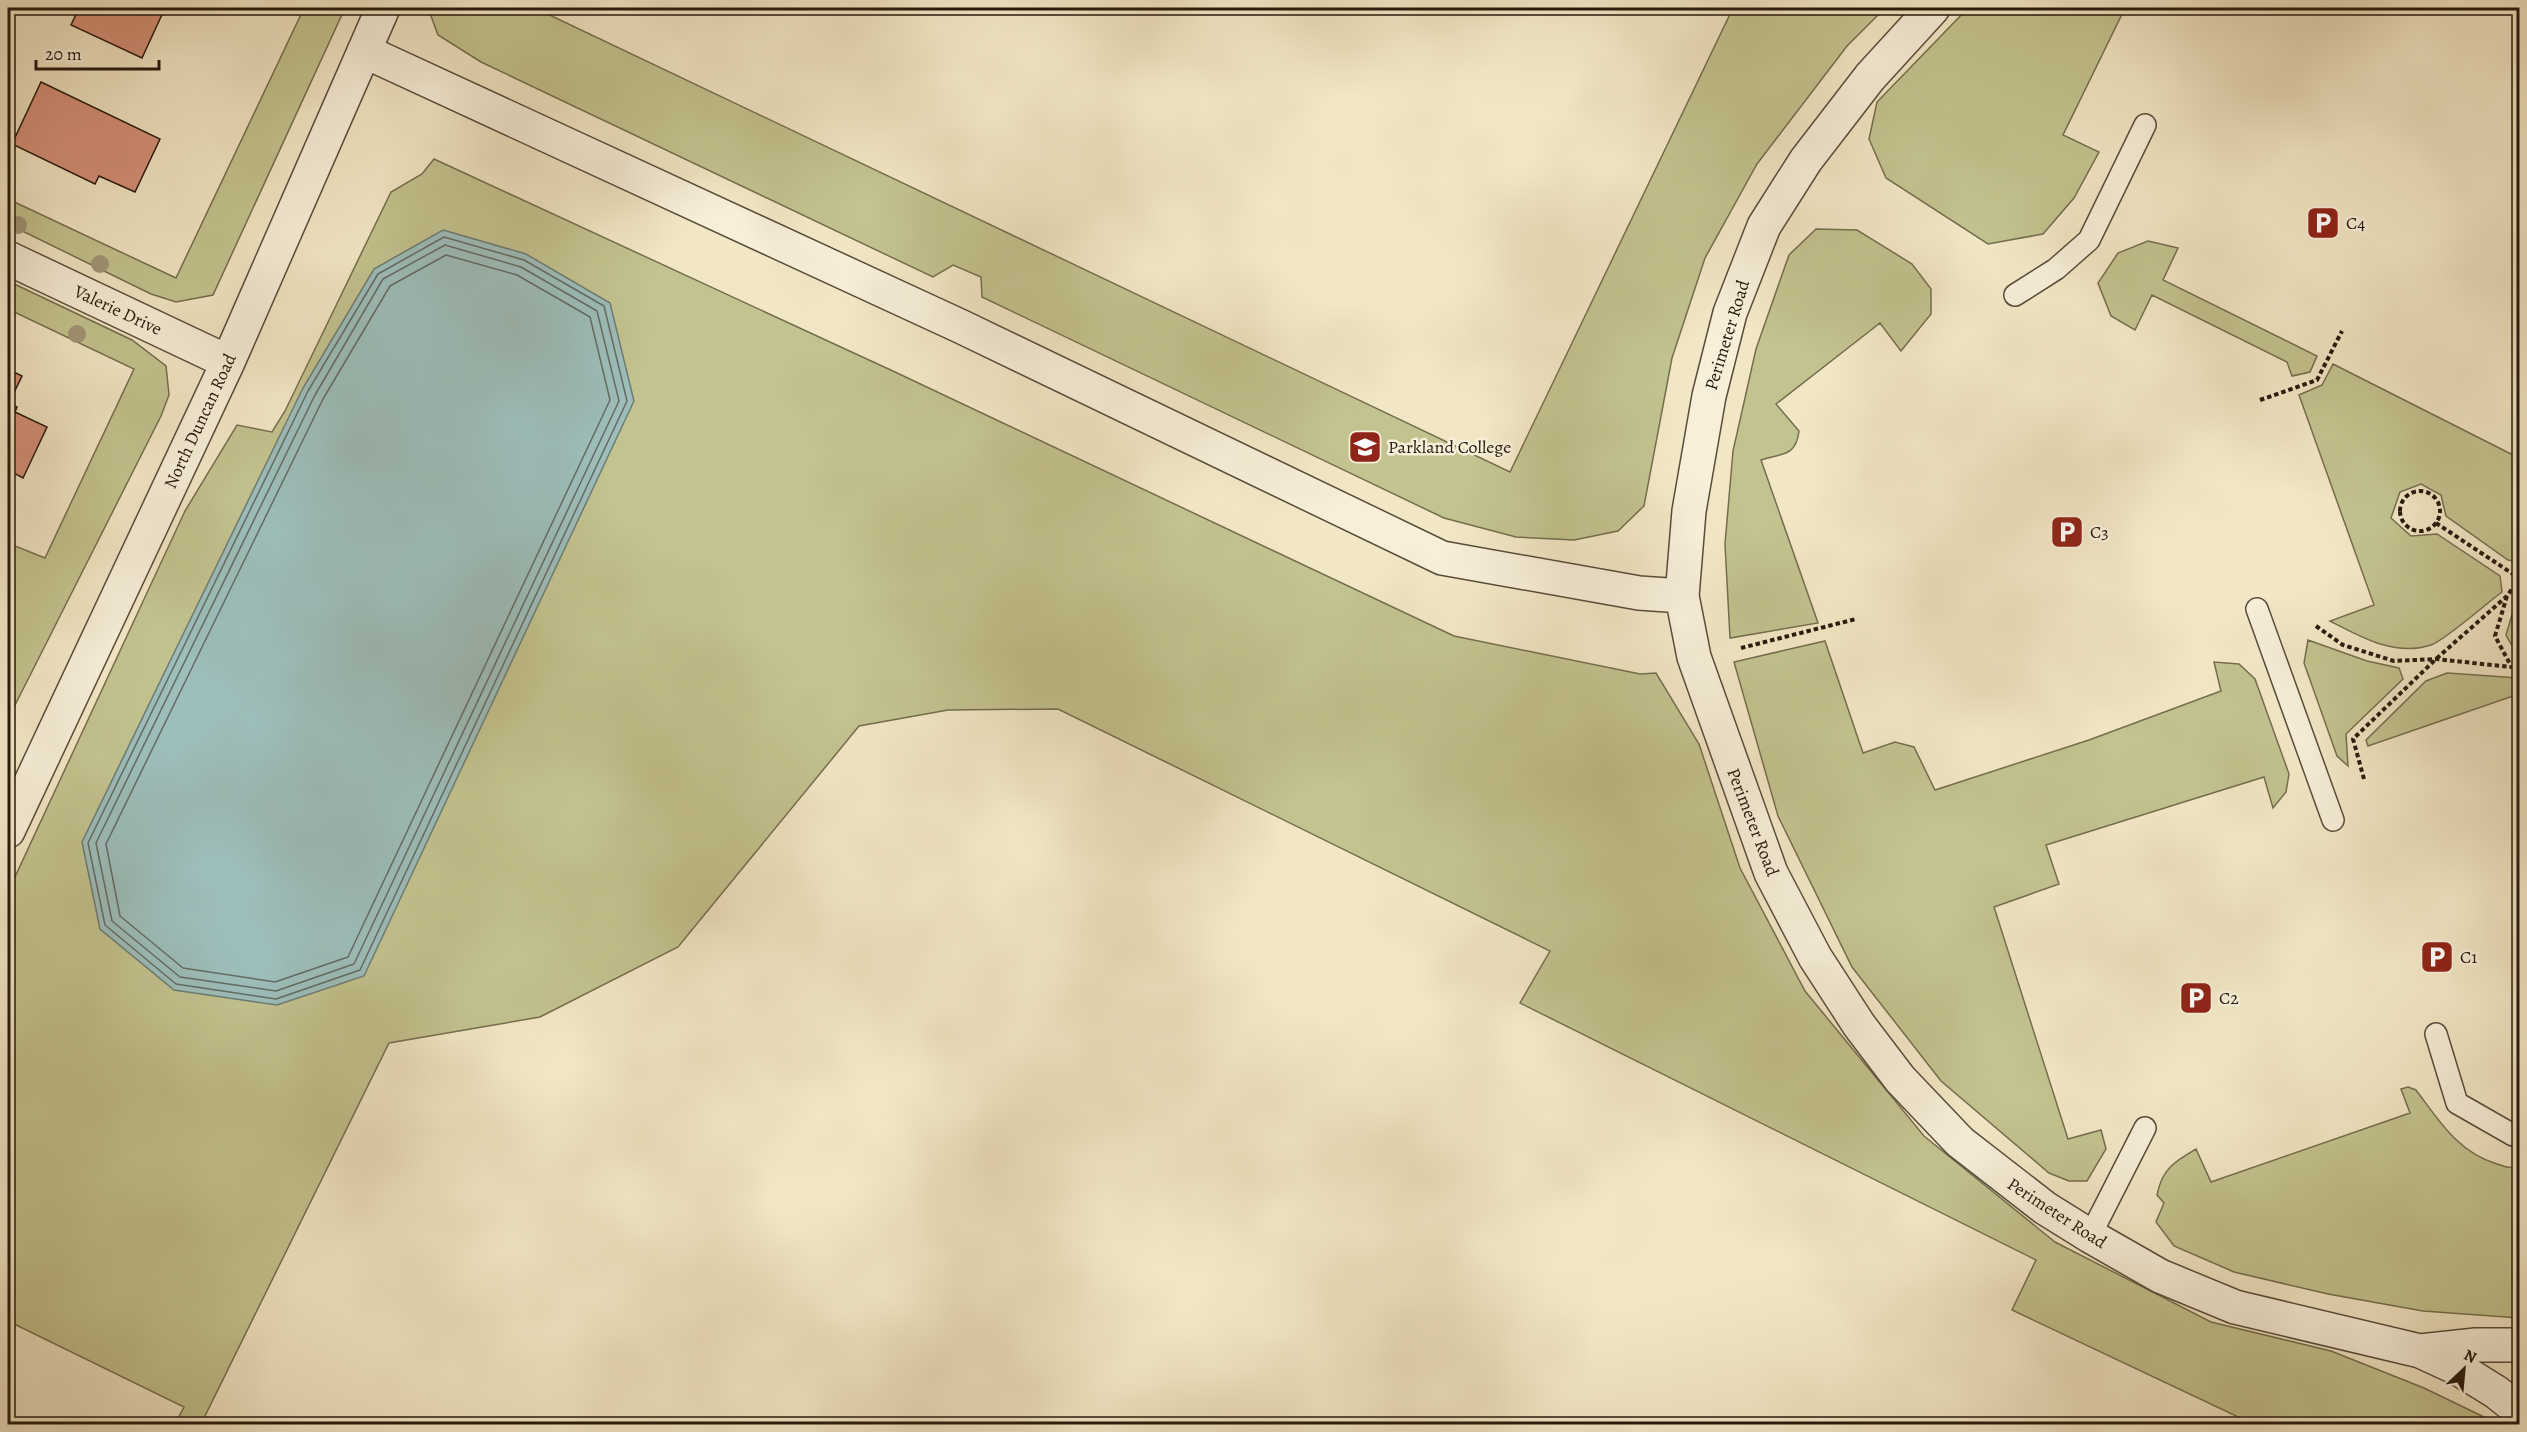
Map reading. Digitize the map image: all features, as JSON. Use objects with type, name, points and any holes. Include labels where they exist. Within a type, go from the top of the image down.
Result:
[{"type":"street","name":"North Duncan Road","points":[[8,831],[228,362],[383,8]]},
{"type":"street","name":"Perimeter Road","points":[[1933,8],[1870,77],[1806,160],[1764,226],[1730,313],[1718,353],[1689,511],[1682,596],[1694,657],[1771,873],[1828,977],[1859,1025],[1900,1079],[1960,1142],[2036,1202],[2160,1276],[2235,1307],[2420,1351],[2459,1369],[2496,1392],[2520,1411]]},
{"type":"street","points":[[364,51],[951,322],[1442,558],[1640,593],[1682,596]]},
{"type":"street","name":"Valerie Drive","points":[[8,258],[228,362]]},
{"type":"street","name":"Perimeter Road","points":[[2420,1351],[2476,1345],[2520,1345]]},
{"type":"lane","points":[[2015,295],[2056,269],[2089,240],[2145,125]]},
{"type":"lane","points":[[2257,609],[2333,820]]},
{"type":"lane","points":[[2436,1034],[2457,1103],[2513,1135]]},
{"type":"lane","points":[[2090,1236],[2145,1128]]},
{"type":"path","points":[[2260,400],[2317,380],[2342,331]]},
{"type":"path","points":[[2421,491],[2433,496],[2439,507],[2436,523],[2422,531],[2410,529],[2401,519],[2403,500],[2408,495],[2421,491]]},
{"type":"path","points":[[2436,523],[2519,577],[2507,596],[2495,636],[2511,667]]},
{"type":"path","points":[[2364,779],[2353,739],[2436,659],[2507,596]]},
{"type":"path","points":[[1741,648],[1856,619]]},
{"type":"path","points":[[2316,626],[2343,645],[2394,661],[2436,659],[2520,668]]},
{"type":"green space","points":[[304,8],[345,8],[213,295],[176,302],[151,294],[8,224],[8,199],[176,278]]},
{"type":"green space","points":[[428,8],[535,8],[1510,472],[1733,8],[1885,8],[1847,46],[1757,164],[1705,258],[1672,358],[1644,506],[1618,531],[1574,540],[1516,537],[1444,518],[982,297],[981,277],[953,265],[933,277],[481,62],[438,35]]},
{"type":"green space","points":[[1968,8],[2125,8],[2063,135],[2099,152],[2074,198],[2043,234],[1988,244],[1886,178],[1869,139],[1877,102]]},
{"type":"green space","points":[[434,159],[895,372],[1454,636],[1640,674],[1656,673],[1699,744],[1740,868],[1805,991],[1924,1136],[2055,1242],[2211,1322],[2331,1351],[2424,1388],[2494,1424],[2253,1424],[2012,1310],[2036,1260],[1520,1003],[1550,951],[1058,709],[948,710],[859,726],[678,947],[540,1017],[389,1043],[201,1424],[175,1424],[184,1407],[8,1321],[8,892],[185,511],[237,425],[272,432],[285,411],[391,192],[422,174]]},
{"type":"green space","points":[[1816,229],[1857,230],[1912,264],[1931,289],[1931,314],[1901,351],[1880,323],[1776,404],[1799,431],[1797,439],[1795,446],[1787,453],[1761,460],[1818,623],[1730,638],[1725,544],[1733,451],[1756,349],[1789,255]]},
{"type":"green space","points":[[2148,241],[2178,248],[2163,280],[2317,356],[2310,372],[2292,376],[2287,362],[2152,295],[2135,330],[2111,316],[2098,283],[2118,253]]},
{"type":"green space","points":[[8,281],[132,340],[166,366],[169,395],[161,416],[8,719],[8,543],[45,558],[134,369],[8,309]]},
{"type":"green space","points":[[2333,364],[2519,458],[2519,562],[2508,560],[2446,516],[2441,495],[2421,484],[2400,492],[2391,518],[2411,536],[2437,534],[2500,576],[2502,592],[2431,645],[2404,649],[2391,647],[2366,639],[2330,621],[2374,605],[2299,395],[2322,385]]},
{"type":"green space","points":[[2519,598],[2520,655],[2516,653],[2506,635]]},
{"type":"green space","points":[[2308,640],[2367,661],[2399,668],[2403,679],[2346,734],[2348,766],[2337,756],[2304,663]]},
{"type":"green space","points":[[1825,641],[1863,753],[1895,742],[1914,747],[1935,790],[2089,740],[2221,691],[2214,662],[2239,664],[2255,679],[2289,774],[2286,792],[2273,808],[2264,777],[2046,845],[2059,884],[1994,907],[2068,1139],[2101,1130],[2106,1149],[2087,1181],[2069,1181],[2049,1173],[1941,1081],[1852,967],[1778,816],[1734,662]]},
{"type":"green space","points":[[2447,673],[2519,678],[2519,694],[2368,746],[2366,740],[2426,681]]},
{"type":"green space","points":[[2408,1087],[2416,1090],[2451,1134],[2471,1152],[2503,1166],[2519,1166],[2519,1318],[2423,1311],[2328,1294],[2234,1272],[2174,1246],[2156,1222],[2164,1203],[2157,1195],[2162,1179],[2175,1162],[2196,1149],[2211,1182],[2410,1113],[2401,1089]]},
{"type":"water","points":[[443,230],[526,254],[610,303],[634,401],[364,976],[277,1005],[174,990],[100,929],[82,842],[303,388],[374,269]]},
{"type":"building","points":[[79,8],[165,8],[142,58],[71,25]]},
{"type":"building","points":[[41,82],[160,139],[135,192],[99,176],[95,184],[12,144]]},
{"type":"building","points":[[8,369],[22,376],[9,403],[17,407],[15,412],[47,427],[23,478],[8,470]]},
{"type":"place","name":"C4","points":[[2323,223]]},
{"type":"place","name":"Parkland College","points":[[1365,447]]},
{"type":"place","name":"C3","points":[[2067,532]]},
{"type":"place","name":"C1","points":[[2437,957]]},
{"type":"place","name":"C2","points":[[2196,998]]}]
